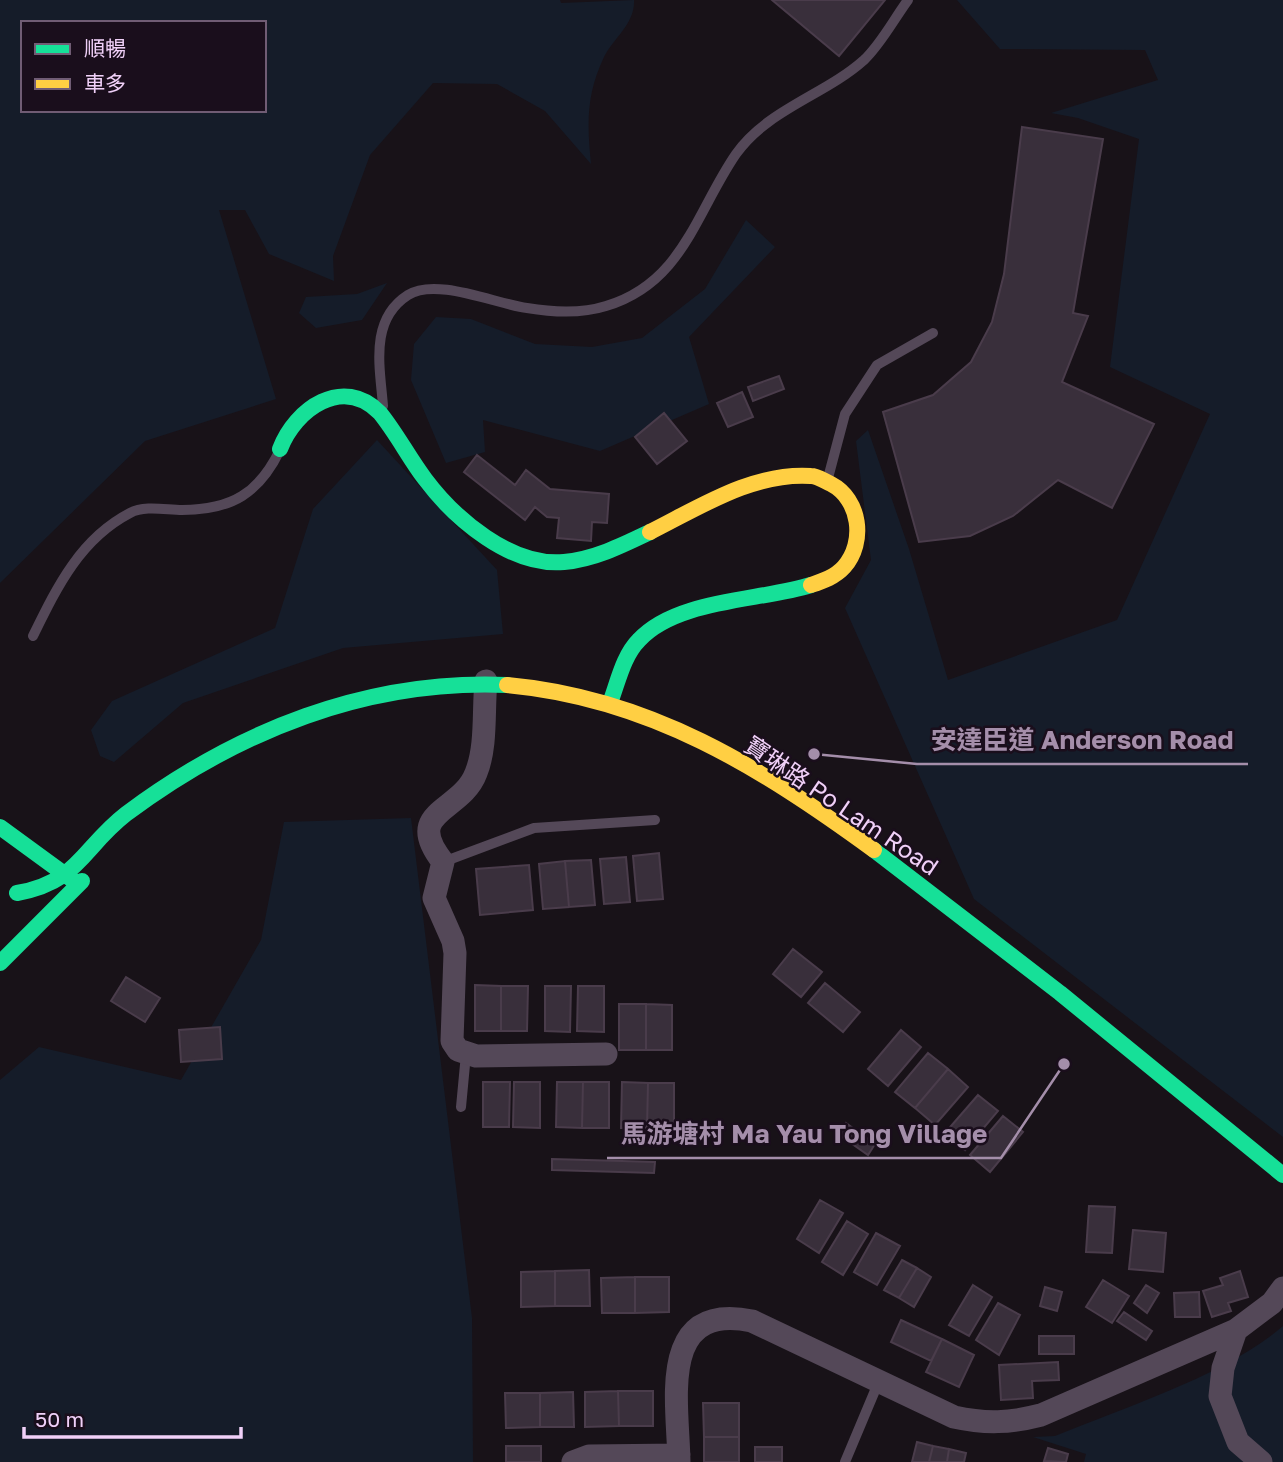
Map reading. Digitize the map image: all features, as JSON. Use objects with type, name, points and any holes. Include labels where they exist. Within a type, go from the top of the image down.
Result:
[{"type":"main road","points":[[280,449],[299,414],[340,396],[360,399],[372,406],[441,496],[469,525],[500,544],[532,558],[562,563],[598,557],[633,543],[749,482],[802,473],[828,478],[845,493],[856,516],[857,544],[851,563],[834,576],[808,587],[680,615],[655,626],[638,641],[610,703]]},
{"type":"main road","name":"寶琳路 Po Lam Road","points":[[106,805],[147,800],[187,772],[279,725],[328,707],[428,685],[486,681],[549,690],[610,703],[723,751],[769,777],[836,823],[1043,977],[1283,1175]]},
{"type":"main road","points":[[139,824],[147,800]]},
{"type":"main road","points":[[0,963],[72,879],[110,828],[147,800]]},
{"type":"main road","points":[[0,827],[52,858],[72,879]]},
{"type":"main road","points":[[6,908],[17,892],[52,858]]},
{"type":"main road","points":[[0,881],[17,892],[45,888],[97,870]]},
{"type":"street","points":[[486,681],[481,758],[475,776],[466,790],[433,818],[427,830],[429,845],[443,862],[434,898],[453,942],[452,1041],[458,1050],[466,1054],[606,1054]]},
{"type":"street","points":[[573,1462],[589,1456],[613,1459],[679,1458],[678,1370],[681,1351],[690,1333],[708,1321],[728,1316],[752,1321],[954,1417],[985,1424],[1041,1416],[1215,1342],[1272,1303],[1283,1288]]},
{"type":"street","points":[[1236,1330],[1223,1368],[1220,1396],[1242,1452],[1261,1462]]},
{"type":"lane","points":[[384,420],[381,325],[410,293],[435,289],[526,308],[564,312],[605,307],[633,295],[661,275],[677,256],[737,153],[786,109],[864,59],[908,0]]},
{"type":"lane","points":[[828,478],[845,414],[877,365],[933,333]]},
{"type":"lane","points":[[33,636],[65,575],[87,543],[104,530],[132,511],[207,506],[251,492],[267,476],[280,449]]},
{"type":"lane","points":[[443,862],[534,828],[655,820]]},
{"type":"lane","points":[[461,1107],[466,1054]]},
{"type":"lane","points":[[845,1462],[879,1381]]},
{"type":"shaded area","points":[[0,0],[560,0],[561,3],[634,0],[628,23],[604,57],[594,84],[589,123],[591,164],[545,111],[497,84],[433,83],[370,155],[333,256],[334,281],[269,254],[245,210],[219,210],[276,399],[145,441],[0,583]]},
{"type":"shaded area","points":[[957,0],[1283,0],[1283,1137],[974,899],[845,608],[871,560],[856,441],[868,430],[909,549],[948,680],[1117,620],[1210,414],[1110,367],[1139,139],[1078,118],[1051,113],[1158,80],[1145,50],[1000,49]]},
{"type":"shaded area","points":[[746,220],[775,247],[689,337],[709,404],[600,451],[483,420],[485,452],[446,463],[411,380],[414,344],[436,317],[471,319],[535,344],[592,347],[642,338],[705,289]]},
{"type":"shaded area","points":[[387,283],[362,320],[316,328],[299,313],[306,297],[357,294]]},
{"type":"shaded area","points":[[377,440],[497,570],[503,634],[343,648],[183,703],[114,762],[100,756],[91,730],[112,701],[275,628],[313,509]]},
{"type":"shaded area","points":[[411,818],[472,1318],[473,1462],[0,1462],[0,1080],[39,1047],[181,1080],[261,940],[284,822]]},
{"type":"shaded area","points":[[1283,1326],[1283,1462],[1084,1462],[1086,1454],[1033,1437],[1055,1436],[1205,1375],[1260,1344]]},
{"type":"building","points":[[772,0],[885,0],[839,56]]},
{"type":"building","points":[[1022,127],[1103,139],[1073,313],[1088,316],[1062,382],[1154,424],[1112,508],[1058,480],[1013,516],[970,536],[919,542],[883,412],[933,395],[971,362],[992,322],[1004,274]]},
{"type":"building","points":[[779,376],[784,389],[753,401],[748,387]]},
{"type":"building","points":[[742,392],[753,417],[728,427],[717,403]]},
{"type":"building","points":[[664,413],[687,441],[657,464],[635,437]]},
{"type":"building","points":[[477,455],[515,485],[526,470],[550,489],[609,494],[607,523],[592,522],[591,541],[557,538],[559,518],[547,517],[535,507],[525,520],[464,472]]},
{"type":"building","points":[[659,853],[663,899],[637,901],[633,856]]},
{"type":"building","points":[[626,857],[630,902],[604,904],[600,859]]},
{"type":"building","points":[[591,860],[595,905],[569,907],[565,861]]},
{"type":"building","points":[[565,861],[569,907],[543,909],[539,864]]},
{"type":"building","points":[[529,865],[533,910],[480,915],[476,869]]},
{"type":"building","points":[[793,949],[822,972],[801,997],[773,974]]},
{"type":"building","points":[[126,977],[160,998],[145,1022],[111,1001]]},
{"type":"building","points":[[825,983],[860,1012],[843,1032],[808,1003]]},
{"type":"building","points":[[475,985],[501,986],[501,1031],[475,1031]]},
{"type":"building","points":[[501,986],[528,986],[527,1031],[501,1031]]},
{"type":"building","points":[[545,986],[571,986],[570,1032],[545,1031]]},
{"type":"building","points":[[578,986],[604,986],[604,1032],[577,1031]]},
{"type":"building","points":[[619,1004],[646,1004],[646,1050],[619,1050]]},
{"type":"building","points":[[646,1004],[672,1005],[672,1050],[646,1050]]},
{"type":"building","points":[[220,1027],[222,1059],[181,1062],[179,1030]]},
{"type":"building","points":[[901,1030],[921,1047],[888,1086],[868,1069]]},
{"type":"building","points":[[928,1053],[948,1069],[915,1108],[895,1092]]},
{"type":"building","points":[[948,1069],[968,1087],[935,1125],[915,1108]]},
{"type":"building","points":[[483,1082],[510,1082],[509,1127],[483,1127]]},
{"type":"building","points":[[514,1082],[540,1082],[540,1128],[513,1127]]},
{"type":"building","points":[[557,1082],[583,1082],[582,1128],[556,1127]]},
{"type":"building","points":[[583,1082],[609,1082],[609,1128],[582,1128]]},
{"type":"building","points":[[622,1082],[648,1083],[647,1128],[621,1128]]},
{"type":"building","points":[[648,1083],[674,1083],[674,1129],[647,1128]]},
{"type":"building","points":[[978,1095],[998,1111],[965,1150],[945,1133]]},
{"type":"building","points":[[1003,1116],[1023,1132],[990,1172],[970,1155]]},
{"type":"building","points":[[846,1123],[875,1144],[868,1155],[838,1134]]},
{"type":"building","points":[[552,1159],[655,1162],[654,1173],[552,1170]]},
{"type":"building","points":[[820,1200],[843,1213],[819,1253],[797,1239]]},
{"type":"building","points":[[1089,1206],[1115,1207],[1112,1253],[1086,1252]]},
{"type":"building","points":[[847,1221],[868,1234],[843,1275],[822,1262]]},
{"type":"building","points":[[1133,1230],[1166,1233],[1163,1272],[1129,1269]]},
{"type":"building","points":[[876,1233],[900,1246],[877,1285],[854,1272]]},
{"type":"building","points":[[902,1260],[917,1268],[899,1298],[884,1290]]},
{"type":"building","points":[[917,1268],[931,1277],[914,1307],[899,1298]]},
{"type":"building","points":[[589,1270],[590,1306],[555,1306],[555,1271]]},
{"type":"building","points":[[555,1271],[555,1306],[521,1307],[521,1272]]},
{"type":"building","points":[[1240,1271],[1248,1297],[1228,1303],[1231,1311],[1212,1317],[1203,1291],[1223,1285],[1220,1278]]},
{"type":"building","points":[[635,1277],[635,1313],[602,1313],[601,1278]]},
{"type":"building","points":[[635,1277],[669,1277],[669,1312],[635,1313]]},
{"type":"building","points":[[1103,1280],[1129,1296],[1112,1323],[1086,1307]]},
{"type":"building","points":[[973,1285],[992,1297],[969,1336],[949,1325]]},
{"type":"building","points":[[1146,1285],[1159,1293],[1147,1313],[1134,1303]]},
{"type":"building","points":[[1045,1287],[1062,1292],[1057,1311],[1040,1306]]},
{"type":"building","points":[[1199,1292],[1200,1317],[1175,1317],[1174,1293]]},
{"type":"building","points":[[998,1303],[1020,1315],[999,1355],[976,1340]]},
{"type":"building","points":[[1124,1312],[1152,1331],[1146,1340],[1117,1321]]},
{"type":"building","points":[[901,1320],[942,1339],[931,1361],[891,1342]]},
{"type":"building","points":[[1039,1336],[1074,1336],[1074,1354],[1039,1354]]},
{"type":"building","points":[[942,1339],[974,1355],[959,1387],[926,1372]]},
{"type":"building","points":[[1058,1362],[1059,1380],[1032,1381],[1033,1398],[1001,1400],[999,1365]]},
{"type":"building","points":[[618,1391],[653,1391],[653,1426],[619,1426]]},
{"type":"building","points":[[618,1391],[619,1426],[585,1427],[585,1392]]},
{"type":"building","points":[[573,1392],[574,1427],[540,1427],[540,1393]]},
{"type":"building","points":[[505,1393],[540,1393],[540,1427],[506,1428]]},
{"type":"building","points":[[703,1403],[739,1403],[739,1437],[704,1437]]},
{"type":"building","points":[[704,1437],[739,1437],[739,1462],[704,1462]]},
{"type":"building","points":[[917,1442],[933,1446],[929,1462],[912,1462]]},
{"type":"building","points":[[506,1446],[541,1446],[541,1462],[506,1462]]},
{"type":"building","points":[[933,1446],[949,1449],[947,1462],[929,1462]]},
{"type":"building","points":[[755,1447],[782,1447],[782,1462],[755,1462]]},
{"type":"building","points":[[1048,1448],[1068,1454],[1066,1462],[1044,1461]]},
{"type":"building","points":[[949,1449],[966,1453],[964,1462],[947,1462]]},
{"type":"traffic: fast","points":[[280,449],[287,434],[308,410],[336,397],[351,397],[366,402],[380,413],[425,479],[452,510],[486,537],[524,557],[544,562],[575,560],[598,555],[650,532]]},
{"type":"traffic: fast","points":[[610,703],[633,646],[655,627],[675,616],[697,609],[811,585]]},
{"type":"traffic: fast","points":[[17,893],[54,881],[78,862],[126,814],[168,784],[258,735],[354,701],[455,685],[507,685]]},
{"type":"traffic: fast","points":[[0,827],[78,884]]},
{"type":"traffic: fast","points":[[874,850],[1060,993],[1283,1175]]},
{"type":"traffic: fast","points":[[0,963],[82,881]]},
{"type":"traffic: slow","points":[[650,532],[748,485],[789,476],[816,477],[841,491],[848,500],[854,510],[857,534],[851,557],[844,567],[833,576],[811,585]]},
{"type":"traffic: slow","points":[[507,685],[559,692],[609,705],[656,721],[701,741],[789,791],[874,850]]},
{"type":"place","name":"安達臣道 Anderson Road","points":[[814,754]]},
{"type":"place","name":"馬游塘村 Ma Yau Tong Village","points":[[1064,1064]]}]
